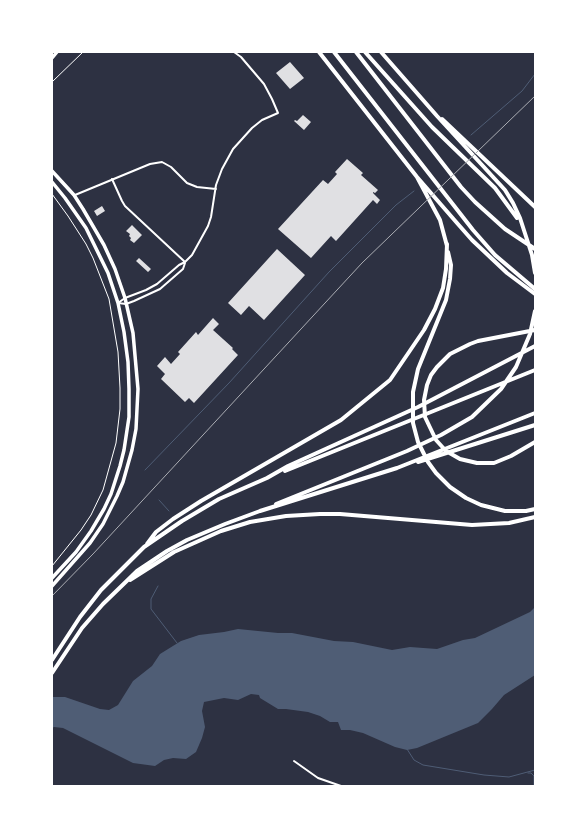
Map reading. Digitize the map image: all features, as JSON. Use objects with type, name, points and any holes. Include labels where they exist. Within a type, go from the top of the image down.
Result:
[{"type":"highway","points":[[319,52],[417,177],[472,240],[507,273],[535,294]]},
{"type":"highway","points":[[334,52],[473,230],[495,255],[535,289]]},
{"type":"highway","points":[[356,52],[461,187],[505,229],[535,249]]},
{"type":"highway","points":[[365,52],[432,127],[495,188],[511,208],[525,232]]},
{"type":"highway","points":[[381,52],[505,190],[513,203],[525,232],[532,255],[535,273]]},
{"type":"highway","points":[[420,97],[534,206]]},
{"type":"highway","points":[[417,177],[440,220],[451,265],[446,300],[418,369],[412,392],[412,414],[415,431],[423,453],[436,473],[450,487],[466,498],[481,505],[505,511],[535,510]]},
{"type":"highway","points":[[52,660],[80,617],[101,590],[144,547],[156,532],[187,510],[341,420],[390,380],[424,330],[435,309],[446,269],[447,244]]},
{"type":"highway","points":[[127,583],[137,571],[167,551],[202,533],[407,451],[464,422],[480,410],[501,389],[516,367],[530,334],[535,311]]},
{"type":"highway","points":[[535,330],[483,340],[459,349],[444,359],[437,367],[427,385],[424,400],[424,409],[428,424],[436,440],[446,451],[460,459],[469,462],[486,464],[494,463],[511,456],[535,442]]},
{"type":"highway","points":[[267,478],[288,466],[418,407],[535,346]]},
{"type":"highway","points":[[144,547],[202,508],[267,478],[535,370]]},
{"type":"highway","points":[[397,468],[535,413]]},
{"type":"highway","points":[[260,511],[535,425]]},
{"type":"highway","points":[[52,673],[82,628],[103,604],[127,583],[174,552],[221,531],[250,522],[286,516],[320,514],[340,514],[472,525],[509,523],[535,517]]},
{"type":"main road","points":[[52,58],[58,52]]},
{"type":"main road","points":[[52,171],[74,196],[93,224],[115,270],[125,298],[135,349],[138,389],[136,429],[128,467],[117,496],[103,524],[87,547],[52,586]]},
{"type":"main road","points":[[52,182],[86,228],[108,273],[118,303],[127,351],[129,389],[128,423],[120,466],[104,510],[76,552],[52,578]]},
{"type":"street","points":[[118,303],[126,304],[160,289],[183,269],[185,262],[198,246],[208,226],[222,168],[237,144],[252,128],[262,120],[278,113],[264,84],[241,57],[234,52]]},
{"type":"street","points":[[74,196],[156,162],[162,162],[171,167],[187,183],[197,187],[216,189]]},
{"type":"street","points":[[112,179],[125,206],[185,262]]},
{"type":"street","points":[[118,303],[125,298],[146,290],[156,284],[179,265],[185,262]]},
{"type":"street","points":[[294,762],[318,778],[340,786]]},
{"type":"path","points":[[52,82],[83,52]]},
{"type":"path","points":[[52,194],[86,244],[109,299],[118,352],[120,409],[116,443],[103,490],[91,515],[81,530],[52,566]]},
{"type":"water","points":[[535,607],[535,675],[504,695],[478,723],[417,748],[407,750],[395,747],[363,733],[350,730],[341,730],[338,722],[330,722],[320,716],[308,712],[278,709],[260,698],[259,695],[251,694],[238,700],[224,698],[204,702],[202,711],[205,727],[196,752],[186,759],[173,758],[164,760],[155,766],[133,763],[63,728],[52,728],[52,697],[65,697],[100,709],[109,710],[118,705],[133,681],[152,666],[160,654],[181,641],[199,635],[238,629],[292,633],[334,641],[353,642],[392,650],[410,647],[437,649],[463,640],[475,638],[530,612]]},
{"type":"building","points":[[290,62],[304,78],[290,89],[276,73]]},
{"type":"building","points":[[303,115],[311,122],[304,130],[294,121],[297,121]]},
{"type":"building","points":[[347,159],[363,173],[361,175],[378,190],[373,193],[380,200],[377,204],[373,200],[336,241],[331,236],[311,258],[278,229],[323,180],[328,184],[337,174],[335,172]]},
{"type":"building","points":[[102,206],[105,211],[97,216],[94,211]]},
{"type":"building","points":[[132,225],[142,235],[134,243],[130,240],[130,234],[126,231]]},
{"type":"building","points":[[277,249],[305,275],[264,320],[249,306],[241,315],[228,303]]},
{"type":"building","points":[[139,258],[151,269],[148,272],[136,261]]},
{"type":"building","points":[[213,318],[219,324],[213,330],[233,348],[232,349],[238,355],[194,403],[189,398],[185,402],[161,379],[165,374],[157,366],[165,357],[171,364],[180,354],[178,352],[196,332],[198,335]]},
{"type":"waterway","points":[[471,135],[522,91],[535,74]]},
{"type":"waterway","points":[[145,470],[229,383],[329,272],[396,205],[414,191]]},
{"type":"waterway","points":[[159,500],[169,511]]},
{"type":"waterway","points":[[158,586],[151,599],[151,609],[177,643]]},
{"type":"waterway","points":[[407,749],[414,760],[423,765],[484,775],[509,777],[535,770]]},
{"type":"waterway","points":[[528,773],[531,773],[534,776],[534,786]]},
{"type":"railway","points":[[52,596],[93,554],[362,263],[535,96]]}]
